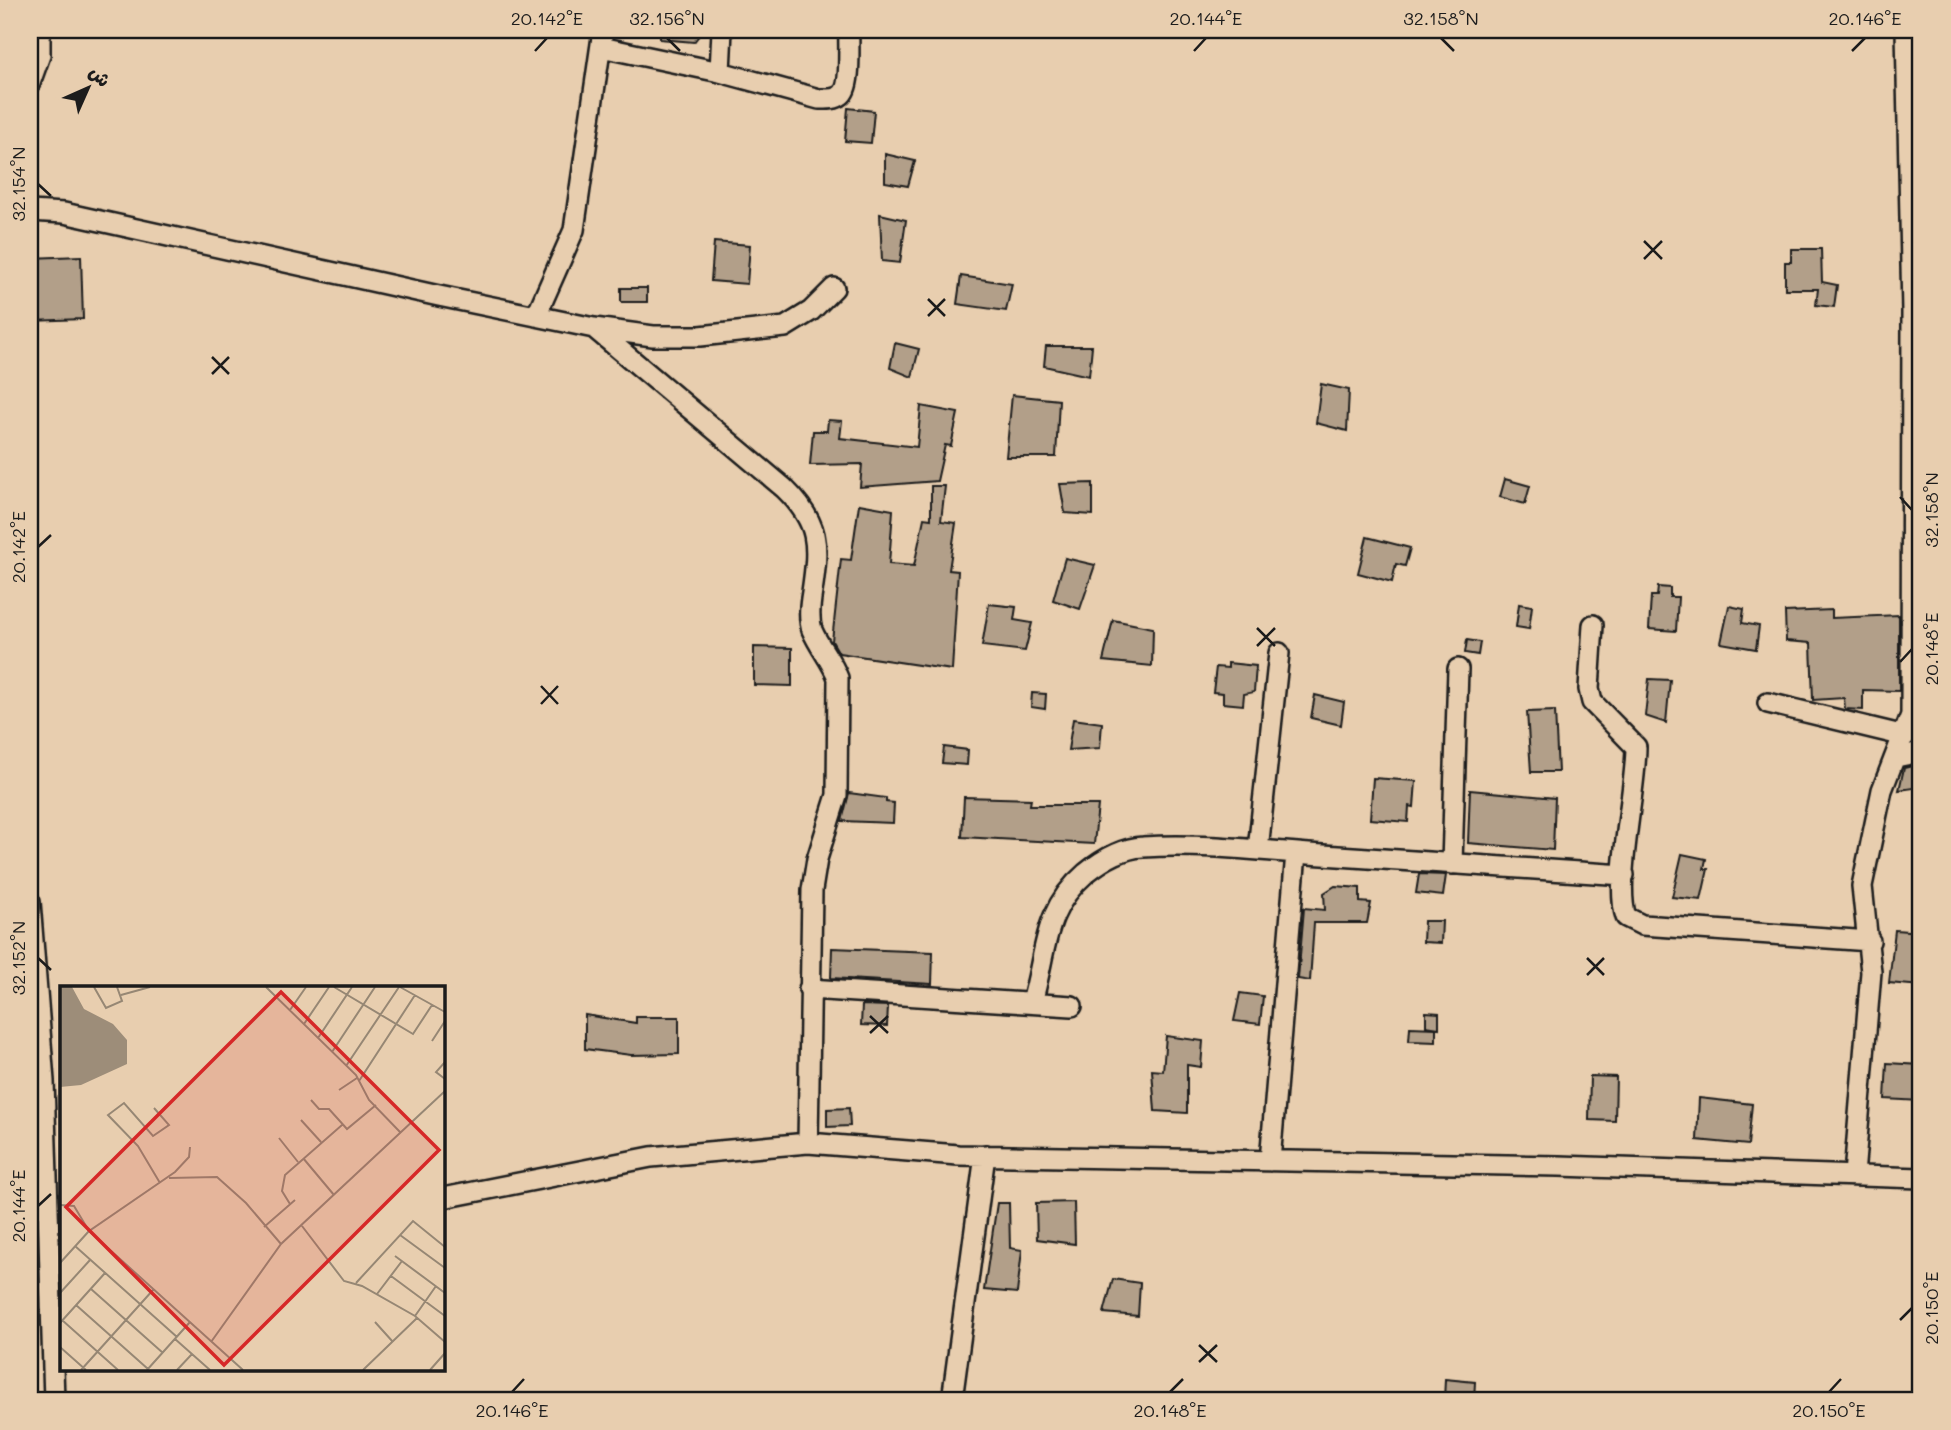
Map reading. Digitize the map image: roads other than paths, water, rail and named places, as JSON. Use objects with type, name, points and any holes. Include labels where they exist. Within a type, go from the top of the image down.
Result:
[{"type":"street","points":[[30,83],[40,55],[40,30]]},
{"type":"street","points":[[720,72],[722,30]]},
{"type":"street","points":[[536,316],[573,230],[602,39],[819,99],[834,99],[842,95],[847,86],[849,30]]},
{"type":"street","points":[[1854,1175],[1871,972],[1870,941],[1863,913],[1862,886],[1882,790],[1911,715],[1916,629],[1915,119],[1906,30]]},
{"type":"street","points":[[30,211],[93,219],[536,316],[653,336],[760,331],[785,327],[797,321],[834,288]]},
{"type":"street","points":[[594,328],[784,488],[810,519],[818,547],[810,609],[812,630],[835,669],[839,703],[837,795],[817,859],[809,989],[808,1143]]},
{"type":"street","points":[[1593,625],[1589,689],[1592,702],[1636,747],[1624,875],[1623,908],[1626,917],[1642,925],[1870,941]]},
{"type":"street","points":[[1258,850],[1279,653]]},
{"type":"street","points":[[1452,864],[1458,669]]},
{"type":"street","points":[[1768,703],[1905,736]]},
{"type":"street","points":[[1896,757],[1921,752]]},
{"type":"street","points":[[1032,1002],[1047,933],[1057,906],[1086,874],[1101,862],[1119,852],[1141,846],[1258,850],[1624,875]]},
{"type":"street","points":[[1270,1161],[1296,853]]},
{"type":"street","points":[[30,902],[37,1081],[54,1265],[54,1400]]},
{"type":"street","points":[[809,989],[1072,1006]]},
{"type":"street","points":[[444,1198],[651,1157],[808,1143],[985,1155],[1921,1178]]},
{"type":"street","points":[[952,1400],[985,1155]]}]
